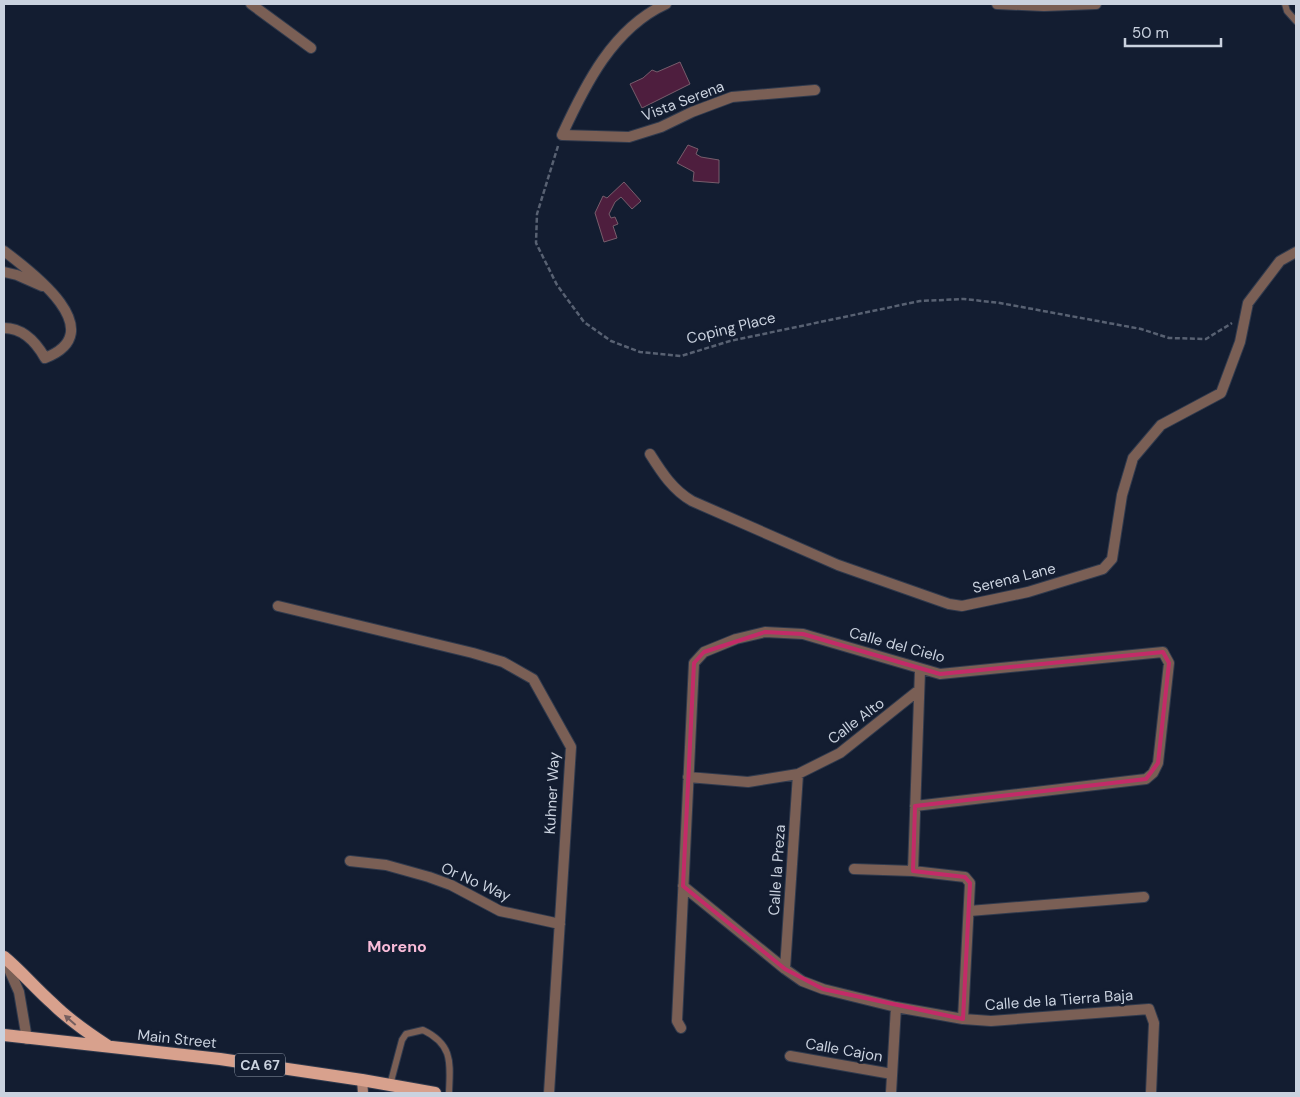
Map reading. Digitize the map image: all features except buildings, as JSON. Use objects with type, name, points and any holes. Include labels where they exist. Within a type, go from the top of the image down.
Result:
[{"type":"main road","points":[[4,957],[77,1026],[110,1048]]},
{"type":"main road","name":"Main Street","points":[[4,1035],[220,1059],[435,1093]]},
{"type":"main road","points":[[362,1080],[362,1093]]},
{"type":"street","points":[[251,4],[311,48]]},
{"type":"street","points":[[562,135],[584,87],[617,41],[646,13],[666,4]]},
{"type":"street","points":[[997,4],[1044,6],[1096,4]]},
{"type":"street","name":"Vista Serena","points":[[562,135],[629,136],[661,128],[692,112],[732,97],[815,90]]},
{"type":"street","points":[[4,251],[49,289],[60,302],[70,319],[70,342],[60,352],[45,358],[35,341],[13,328],[4,328]]},
{"type":"street","points":[[1248,303],[1280,261],[1296,252]]},
{"type":"street","points":[[4,272],[16,274],[49,289]]},
{"type":"street","name":"Serena Lane","points":[[650,454],[667,480],[682,495],[692,501],[847,568],[949,604],[962,606],[1028,592],[1103,569],[1112,559],[1122,495],[1133,458],[1161,425],[1221,393],[1240,342],[1248,303]]},
{"type":"street","name":"Kuhner Way","points":[[278,606],[473,652],[503,662],[533,679],[571,747],[549,1093]]},
{"type":"street","name":"Calle del Cielo","points":[[681,1028],[677,1021],[694,663],[704,652],[736,638],[765,632],[803,634],[920,670],[940,674],[1163,652],[1169,663],[1158,763],[1153,773],[1146,778],[915,806]]},
{"type":"street","points":[[913,870],[920,670]]},
{"type":"street","name":"Calle Alto","points":[[688,777],[748,782],[798,774],[840,753],[919,690]]},
{"type":"street","name":"Calle la Preza","points":[[785,969],[798,774]]},
{"type":"street","name":"Or No Way","points":[[350,862],[394,867],[451,885],[500,911],[560,924]]},
{"type":"street","points":[[854,869],[913,870],[965,877],[970,883],[963,1019]]},
{"type":"street","name":"Calle de la Tierra Baja","points":[[683,886],[785,969],[802,981],[823,989],[896,1007],[963,1019],[991,1021],[1148,1009],[1154,1023],[1151,1093]]},
{"type":"street","points":[[969,911],[1144,897]]},
{"type":"street","points":[[4,957],[19,992],[27,1038]]},
{"type":"street","points":[[891,1093],[896,1007]]},
{"type":"street","name":"Calle Cajon","points":[[790,1056],[892,1074]]},
{"type":"lane","points":[[1285,4],[1287,10],[1296,21]]},
{"type":"lane","points":[[390,1085],[402,1040],[406,1034],[423,1030],[433,1035],[450,1058],[449,1093]]},
{"type":"path","name":"Coping Place","points":[[562,135],[537,214],[536,244],[557,285],[584,322],[611,340],[640,352],[681,356],[730,341],[920,301],[964,299],[1009,304],[1141,329],[1169,338],[1206,338],[1227,328],[1248,303]]},
{"type":"highlighted area","points":[[765,632],[803,634],[940,674],[1163,652],[1169,663],[1158,763],[1146,779],[915,806],[913,871],[965,877],[970,883],[963,1019],[823,989],[785,969],[683,886],[694,663],[704,652]]},
{"type":"district","name":"Moreno","points":[[397,946]]}]
